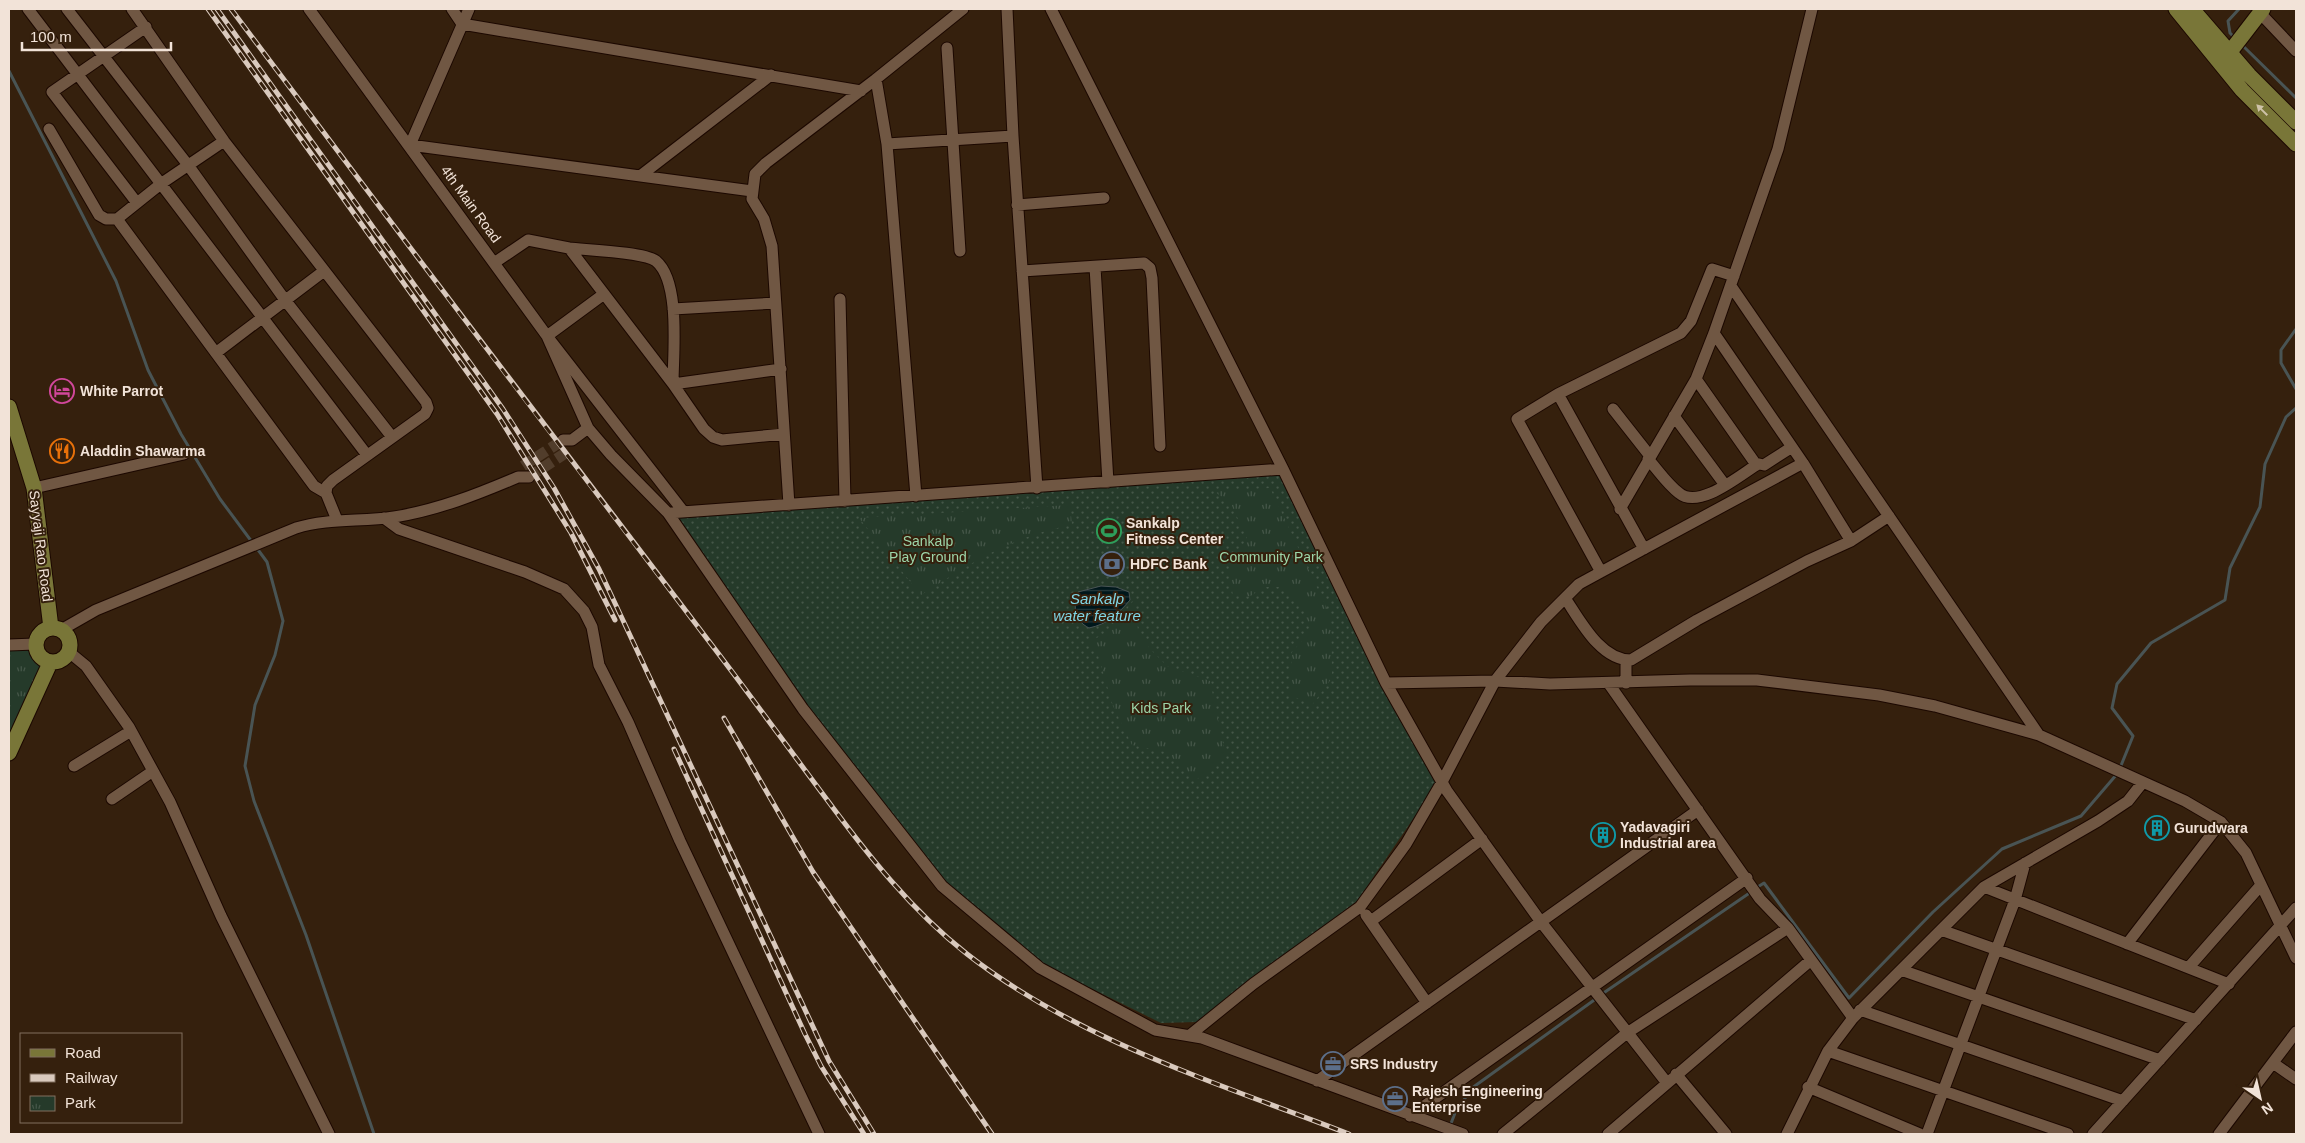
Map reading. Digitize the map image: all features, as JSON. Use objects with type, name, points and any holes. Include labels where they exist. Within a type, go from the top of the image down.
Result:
[{"type":"main road","points":[[2176,9],[2232,50],[2242,90],[2296,144]]},
{"type":"main road","points":[[2192,9],[2232,50],[2296,122]]},
{"type":"main road","points":[[2232,50],[2262,11]]},
{"type":"main road","name":"Sayyaji Rao Road","points":[[9,407],[34,488],[56,629]]},
{"type":"main road","points":[[56,629],[70,642],[69,652],[61,660],[50,663],[41,658],[35,644],[41,633],[56,629]]},
{"type":"main road","points":[[9,753],[50,663]]},
{"type":"street","points":[[28,9],[367,455]]},
{"type":"street","points":[[67,9],[188,165],[285,300],[392,437]]},
{"type":"street","points":[[132,9],[224,140],[426,402],[428,408],[425,414],[327,486],[326,493],[337,520]]},
{"type":"street","name":"4th Main Road","points":[[309,9],[410,145],[547,336],[588,428],[611,455],[668,513],[803,709],[942,886],[1040,968],[1156,1030],[1190,1035],[1461,1134]]},
{"type":"street","points":[[452,9],[462,24],[861,91]]},
{"type":"street","points":[[469,9],[410,145],[752,191]]},
{"type":"street","points":[[789,505],[772,246],[764,219],[752,199],[756,174],[766,163],[861,91],[963,9]]},
{"type":"street","points":[[1007,9],[1012,136],[1037,488]]},
{"type":"street","points":[[1051,9],[1282,469],[1386,683],[1442,782],[1541,922],[1667,1082]]},
{"type":"street","points":[[1620,509],[1696,379],[1714,333],[1778,149],[1812,9]]},
{"type":"street","points":[[2262,11],[2296,51]]},
{"type":"street","points":[[137,203],[52,92],[146,27]]},
{"type":"street","points":[[948,48],[960,251]]},
{"type":"street","points":[[640,176],[771,75]]},
{"type":"street","points":[[876,79],[887,144],[916,496]]},
{"type":"street","points":[[49,129],[99,215],[106,219],[117,219],[162,183],[224,140]]},
{"type":"street","points":[[887,144],[1012,136]]},
{"type":"street","points":[[1017,205],[1104,198]]},
{"type":"street","points":[[117,219],[217,352],[314,486],[326,493]]},
{"type":"street","points":[[494,263],[528,240],[569,248],[643,256],[655,261],[668,284],[673,309],[673,384]]},
{"type":"street","points":[[569,248],[673,384],[704,428],[713,437],[722,440],[784,434]]},
{"type":"street","points":[[1022,271],[1144,263],[1150,268],[1160,446]]},
{"type":"street","points":[[1095,267],[1108,482]]},
{"type":"street","points":[[1601,572],[1517,419],[1558,394],[1682,333],[1691,321],[1712,269],[1732,281],[1889,516],[2039,735]]},
{"type":"street","points":[[217,352],[324,271]]},
{"type":"street","points":[[604,294],[547,336],[683,511]]},
{"type":"street","points":[[840,299],[845,501]]},
{"type":"street","points":[[673,309],[775,303]]},
{"type":"street","points":[[1714,333],[1792,446],[1851,541]]},
{"type":"street","points":[[673,384],[781,369]]},
{"type":"street","points":[[1696,379],[1758,464]]},
{"type":"street","points":[[1558,394],[1620,509],[1644,549]]},
{"type":"street","points":[[1613,409],[1649,458],[1680,494],[1685,496],[1704,496],[1758,464],[1764,464],[1792,446]]},
{"type":"street","points":[[1674,416],[1725,485]]},
{"type":"street","points":[[568,443],[588,428]]},
{"type":"street","points":[[34,488],[184,454]]},
{"type":"street","points":[[1190,1035],[1253,984],[1360,908],[1406,844],[1442,782],[1495,681],[1541,622],[1579,584],[1803,463]]},
{"type":"street","points":[[668,513],[1282,469]]},
{"type":"street","points":[[56,629],[96,610],[310,524],[413,514],[446,505],[523,473]]},
{"type":"street","points":[[1565,598],[1590,634],[1610,654],[1620,660],[1639,657],[1697,620],[1806,561],[1851,541],[1889,516]]},
{"type":"street","points":[[384,518],[399,528],[525,572],[564,589],[584,612],[592,627],[599,665],[628,722],[680,840],[820,1134]]},
{"type":"street","points":[[9,645],[35,644]]},
{"type":"street","points":[[69,652],[86,666],[131,731],[153,771],[175,812],[221,916],[330,1134]]},
{"type":"street","points":[[1626,660],[1626,683]]},
{"type":"street","points":[[1386,683],[1495,681],[1550,684],[1609,684],[1690,680],[1757,680],[1821,686],[1935,706],[2039,735],[2185,801],[2221,822],[2246,854],[2296,958]]},
{"type":"street","points":[[1609,684],[1760,898],[1788,928],[1832,990],[1854,1013],[1960,1044],[2123,1101]]},
{"type":"street","points":[[74,766],[131,731]]},
{"type":"street","points":[[112,799],[153,771]]},
{"type":"street","points":[[1788,1134],[1808,1087],[1828,1051],[1854,1013],[1901,970],[1984,887],[2098,821],[2128,801],[2143,782]]},
{"type":"street","points":[[1317,1081],[1698,810]]},
{"type":"street","points":[[2127,944],[2221,822]]},
{"type":"street","points":[[1371,920],[1482,839]]},
{"type":"street","points":[[1927,1134],[2015,900],[2025,863]]},
{"type":"street","points":[[1410,1116],[1748,880]]},
{"type":"street","points":[[2189,967],[2261,885]]},
{"type":"street","points":[[1984,887],[2229,984]]},
{"type":"street","points":[[1360,908],[1371,920],[1427,1003]]},
{"type":"street","points":[[2093,1134],[2296,908]]},
{"type":"street","points":[[1503,1134],[1628,1033],[1788,928]]},
{"type":"street","points":[[1941,930],[2196,1020]]},
{"type":"street","points":[[1608,1134],[1811,960]]},
{"type":"street","points":[[1901,970],[2160,1060]]},
{"type":"street","points":[[2218,1134],[2296,1032]]},
{"type":"street","points":[[1828,1051],[2068,1134]]},
{"type":"street","points":[[2272,1063],[2296,1079]]},
{"type":"street","points":[[1676,1074],[1726,1134]]},
{"type":"street","points":[[1808,1087],[1920,1134]]},
{"type":"green space","points":[[1281,474],[1437,784],[1357,901],[1196,1022],[1161,1023],[1048,967],[946,882],[806,706],[675,516]]},
{"type":"green space","name":"Community Park","points":[[1270,488],[1331,617],[1332,678],[1312,705],[1290,695],[1292,652],[1311,631],[1302,605],[1284,587],[1264,587],[1249,597],[1241,594],[1233,596],[1229,570],[1247,538],[1231,504],[1214,491]]},
{"type":"green space","name":"Sankalp Play Ground","points":[[1070,505],[1072,525],[1029,536],[1011,543],[975,561],[921,595],[859,518]]},
{"type":"green space","name":"Kids Park","points":[[1134,600],[1138,630],[1150,649],[1167,666],[1210,681],[1226,758],[1196,780],[1166,752],[1132,745],[1113,706],[1098,655],[1088,643],[1112,629]]},
{"type":"green space","points":[[9,646],[35,650],[40,659],[47,664],[9,735]]},
{"type":"water","name":"Sankalp water feature","points":[[1101,586],[1116,587],[1129,592],[1130,600],[1112,618],[1102,624],[1089,628],[1080,621],[1076,613],[1078,592]]},
{"type":"waterway","points":[[2236,39],[2230,33],[2228,21],[2239,9]]},
{"type":"waterway","points":[[2242,45],[2296,98]]},
{"type":"waterway","points":[[9,71],[116,281],[148,370],[181,434],[220,499],[252,542]]},
{"type":"waterway","points":[[2296,329],[2281,350],[2281,363],[2296,389]]},
{"type":"waterway","points":[[2120,768],[2133,736],[2112,708],[2117,684],[2151,643],[2225,600],[2230,568],[2260,507],[2265,464],[2286,417],[2296,408]]},
{"type":"waterway","points":[[256,547],[267,562],[283,621],[275,655],[255,705],[245,766],[254,801],[306,935],[374,1134]]},
{"type":"waterway","points":[[1756,888],[1764,883],[1849,998],[1933,912],[2002,849],[2081,816],[2117,774]]},
{"type":"waterway","points":[[1602,994],[1751,892]]},
{"type":"waterway","points":[[1447,1134],[1455,1113],[1472,1088],[1597,998]]},
{"type":"tunnel","points":[[523,466],[563,440]]},
{"type":"tunnel","points":[[529,477],[570,450]]},
{"type":"railway","points":[[208,9],[497,414],[571,533],[615,620]]},
{"type":"railway","points":[[217,9],[503,409],[554,488],[599,569],[829,1061],[874,1134]]},
{"type":"railway","points":[[231,9],[841,818],[891,880],[927,919],[967,954],[1010,984],[1102,1036],[1200,1078],[1349,1134]]},
{"type":"railway","points":[[724,718],[813,872],[992,1134]]},
{"type":"railway","points":[[674,749],[805,1034],[821,1066],[864,1134]]},
{"type":"place","name":"White Parrot","points":[[62,391]]},
{"type":"place","name":"Aladdin Shawarma","points":[[62,451]]},
{"type":"place","name":"Sankalp Fitness Center","points":[[1109,531]]},
{"type":"place","name":"HDFC Bank","points":[[1112,564]]},
{"type":"place","name":"Gurudwara","points":[[2157,828]]},
{"type":"place","name":"Yadavagiri Industrial area","points":[[1603,835]]},
{"type":"place","name":"SRS Industry","points":[[1333,1064]]},
{"type":"place","name":"Rajesh Engineering Enterprise","points":[[1395,1099]]}]
